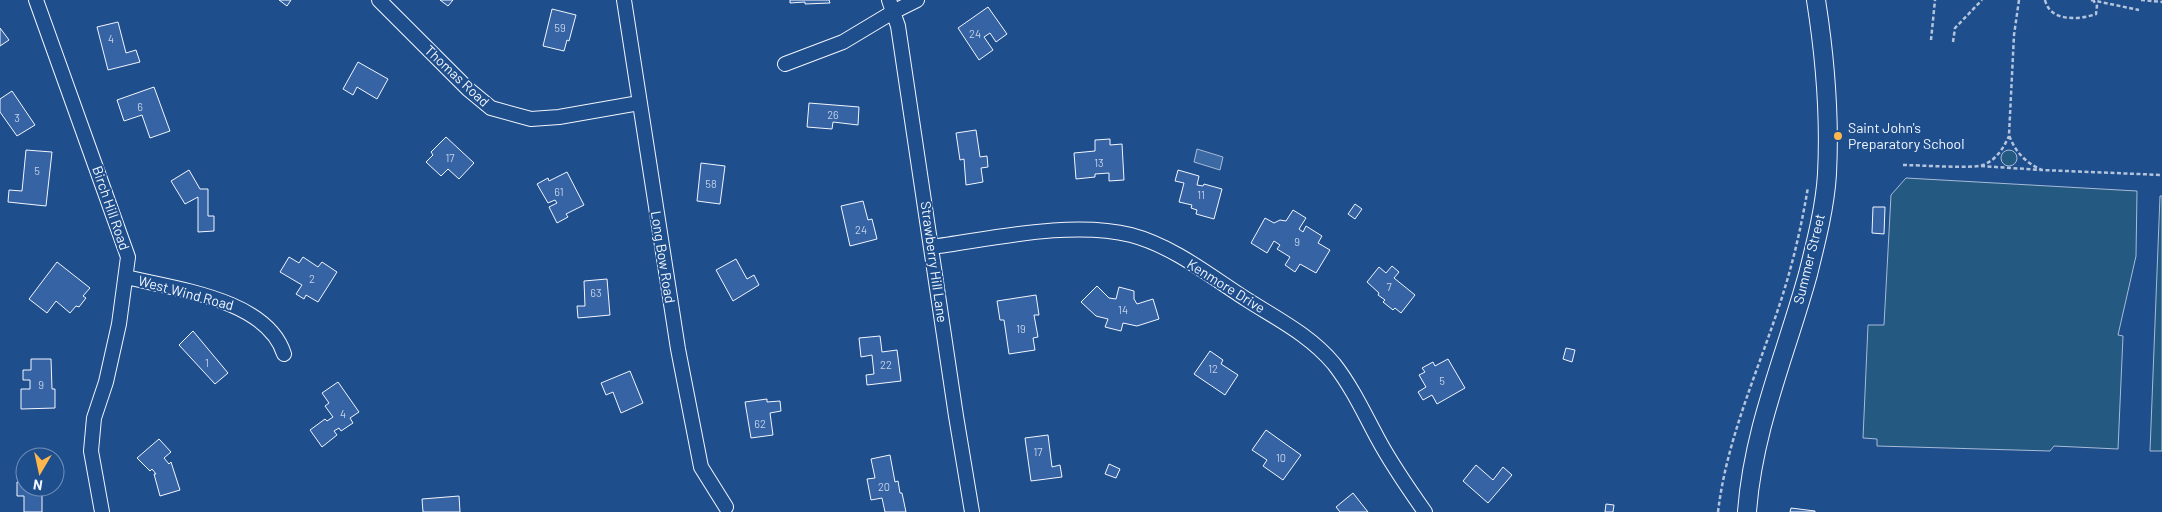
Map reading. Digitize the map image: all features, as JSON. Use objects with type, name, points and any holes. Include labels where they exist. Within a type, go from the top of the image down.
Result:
[{"type":"street","name":"Birch Hill Road","points":[[36,0],[128,257],[119,324],[93,427],[91,451],[102,512]]},
{"type":"street","name":"Thomas Road","points":[[379,0],[468,89],[490,108],[531,119],[559,117],[639,102]]},
{"type":"street","name":"Long Bow Road","points":[[624,0],[678,349],[701,467],[726,507]]},
{"type":"street","points":[[785,64],[843,42],[891,6],[917,0]]},
{"type":"street","name":"Summer Street","points":[[1747,512],[1749,477],[1760,429],[1808,274],[1818,230],[1827,175],[1828,114],[1822,36],[1816,0]]},
{"type":"street","name":"Strawberry Hill Lane","points":[[891,6],[898,26],[972,512]]},
{"type":"street","name":"Kenmore Drive","points":[[931,247],[1029,234],[1085,229],[1132,236],[1163,248],[1189,262],[1297,330],[1333,363],[1351,387],[1402,480],[1425,512]]},
{"type":"street","name":"West Wind Road","points":[[126,277],[206,297],[244,310],[260,320],[276,334],[284,354]]},
{"type":"path","points":[[1931,40],[1935,0]]},
{"type":"path","points":[[1953,42],[1955,28],[1982,0]]},
{"type":"path","points":[[2019,0],[2014,35],[2009,135],[2013,146],[2019,154],[2030,165],[2042,170]]},
{"type":"path","points":[[2045,0],[2049,9],[2067,19],[2077,19],[2096,14],[2097,6],[2092,0]]},
{"type":"path","points":[[2092,0],[2139,10]]},
{"type":"path","points":[[2141,0],[2162,2]]},
{"type":"path","points":[[1981,166],[1993,160],[2000,153],[2009,135]]},
{"type":"path","points":[[1904,165],[1981,166],[2162,175]]},
{"type":"path","points":[[1718,512],[1722,478],[1729,450],[1783,293],[1803,214],[1809,181]]},
{"type":"shaded area","points":[[1197,149],[1223,157],[1220,170],[1194,162]]},
{"type":"shaded area","points":[[2006,150],[2012,150],[2017,155],[2015,164],[2006,166],[2001,161],[2001,155]]},
{"type":"shaded area","points":[[1906,178],[2137,191],[2136,256],[2118,335],[2123,336],[2118,449],[2054,446],[2050,451],[1877,446],[1877,439],[1863,438],[1868,325],[1884,325],[1891,195]]},
{"type":"shaded area","points":[[2160,196],[2162,196],[2162,451],[2150,451]]},
{"type":"building","points":[[279,0],[291,0],[287,6]]},
{"type":"building","points":[[440,0],[453,0],[448,6]]},
{"type":"building","points":[[790,0],[829,0],[830,3],[790,3]]},
{"type":"building","points":[[988,7],[1007,34],[996,42],[990,33],[984,37],[993,50],[979,60],[958,28]]},
{"type":"building","points":[[552,9],[576,15],[569,41],[567,40],[564,51],[543,46]]},
{"type":"building","points":[[118,22],[126,53],[136,50],[140,62],[108,70],[97,27]]},
{"type":"building","points":[[0,28],[9,40],[0,46]]},
{"type":"building","points":[[358,62],[388,79],[377,99],[357,87],[353,95],[343,89]]},
{"type":"building","points":[[154,87],[170,131],[150,138],[142,115],[124,121],[117,100]]},
{"type":"building","points":[[12,91],[35,125],[17,136],[0,112],[0,99]]},
{"type":"building","points":[[809,103],[859,107],[858,125],[833,122],[832,129],[807,127]]},
{"type":"building","points":[[976,130],[980,157],[987,156],[988,167],[981,168],[983,182],[966,185],[964,159],[960,160],[956,133]]},
{"type":"building","points":[[446,137],[474,163],[459,179],[448,169],[441,176],[426,162],[433,155],[431,152]]},
{"type":"building","points":[[1110,139],[1110,145],[1122,144],[1124,180],[1109,181],[1109,173],[1095,174],[1095,177],[1076,179],[1074,153],[1095,151],[1095,140]]},
{"type":"building","points":[[26,150],[52,152],[46,206],[8,202],[9,190],[22,191]]},
{"type":"building","points":[[701,163],[725,166],[720,204],[697,201]]},
{"type":"building","points":[[189,170],[200,189],[208,189],[208,216],[214,216],[214,231],[198,232],[198,197],[185,204],[171,181]]},
{"type":"building","points":[[1178,170],[1199,176],[1197,185],[1203,186],[1204,184],[1222,189],[1214,219],[1196,214],[1197,210],[1191,208],[1192,205],[1179,202],[1184,183],[1175,181]]},
{"type":"building","points":[[567,172],[584,205],[566,214],[568,217],[557,223],[549,207],[557,203],[555,200],[548,203],[537,184],[548,178],[549,181]]},
{"type":"building","points":[[863,201],[868,220],[872,219],[877,239],[850,246],[841,206]]},
{"type":"building","points":[[1355,204],[1362,209],[1355,219],[1348,214]]},
{"type":"building","points":[[1873,207],[1885,207],[1884,234],[1872,233]]},
{"type":"building","points":[[1293,210],[1306,218],[1299,229],[1303,232],[1306,226],[1322,236],[1318,243],[1330,250],[1316,273],[1300,264],[1295,272],[1285,265],[1290,257],[1277,249],[1280,245],[1274,241],[1267,253],[1251,243],[1265,218],[1274,223],[1280,220],[1286,221]]},
{"type":"building","points":[[289,257],[299,263],[303,257],[318,267],[322,262],[337,272],[318,302],[306,295],[304,299],[296,294],[302,285],[280,272]]},
{"type":"building","points":[[736,259],[747,279],[754,275],[759,285],[733,301],[716,270]]},
{"type":"building","points":[[57,262],[90,288],[83,296],[86,298],[79,307],[76,306],[70,313],[56,301],[47,313],[29,299]]},
{"type":"building","points":[[1392,266],[1399,272],[1394,278],[1415,295],[1401,313],[1395,308],[1393,310],[1383,302],[1385,300],[1367,282],[1379,267],[1386,273]]},
{"type":"building","points":[[607,279],[610,315],[578,318],[577,306],[585,306],[584,281]]},
{"type":"building","points":[[1097,286],[1109,298],[1116,299],[1119,287],[1134,291],[1134,299],[1137,304],[1153,299],[1159,319],[1137,326],[1123,323],[1121,331],[1105,327],[1108,319],[1096,316],[1081,302]]},
{"type":"building","points":[[1036,295],[1039,315],[1034,315],[1038,337],[1033,338],[1035,350],[1009,354],[1004,320],[1000,320],[997,301]]},
{"type":"building","points":[[193,331],[228,373],[215,384],[179,345]]},
{"type":"building","points":[[880,336],[882,352],[897,350],[901,381],[867,385],[866,375],[874,374],[872,355],[861,357],[859,338]]},
{"type":"building","points":[[1566,348],[1575,350],[1572,362],[1563,359]]},
{"type":"building","points":[[1210,351],[1223,360],[1221,364],[1238,375],[1225,395],[1194,374]]},
{"type":"building","points":[[31,359],[51,359],[52,389],[55,389],[55,408],[21,409],[21,389],[30,389],[30,380],[23,380],[23,370],[31,370]]},
{"type":"building","points":[[1448,359],[1465,388],[1437,404],[1432,395],[1423,400],[1418,392],[1426,387],[1419,375],[1425,372],[1422,368],[1433,362],[1435,366]]},
{"type":"building","points":[[630,371],[643,403],[621,413],[613,392],[606,395],[601,383]]},
{"type":"building","points":[[338,382],[359,412],[350,418],[353,423],[341,431],[339,428],[334,431],[337,435],[322,447],[310,430],[325,419],[327,421],[333,417],[325,406],[329,403],[322,393]]},
{"type":"building","points":[[767,399],[767,402],[780,401],[781,411],[770,413],[773,435],[751,438],[745,402]]},
{"type":"building","points":[[1266,430],[1301,455],[1283,480],[1263,466],[1267,460],[1252,450]]},
{"type":"building","points":[[1048,435],[1052,467],[1060,465],[1062,477],[1031,481],[1025,438]]},
{"type":"building","points":[[159,439],[171,452],[164,458],[169,464],[171,462],[180,490],[160,496],[154,474],[156,474],[152,469],[150,471],[137,458]]},
{"type":"building","points":[[890,455],[895,482],[898,481],[906,512],[885,512],[882,498],[871,500],[867,479],[875,478],[871,459]]},
{"type":"building","points":[[1109,464],[1120,469],[1116,478],[1105,474]]},
{"type":"building","points":[[1476,465],[1493,480],[1503,467],[1512,475],[1488,503],[1463,481]]},
{"type":"building","points":[[1353,493],[1368,512],[1340,512],[1336,507]]},
{"type":"building","points":[[459,496],[460,512],[423,512],[422,499]]},
{"type":"building","points":[[24,497],[42,497],[42,512],[24,512]]},
{"type":"building","points":[[1606,504],[1614,505],[1613,512],[1605,512]]},
{"type":"building","points":[[1791,508],[1815,511],[1815,512],[1790,512]]},
{"type":"place","name":"Saint John's Preparatory School","points":[[1838,136]]}]
